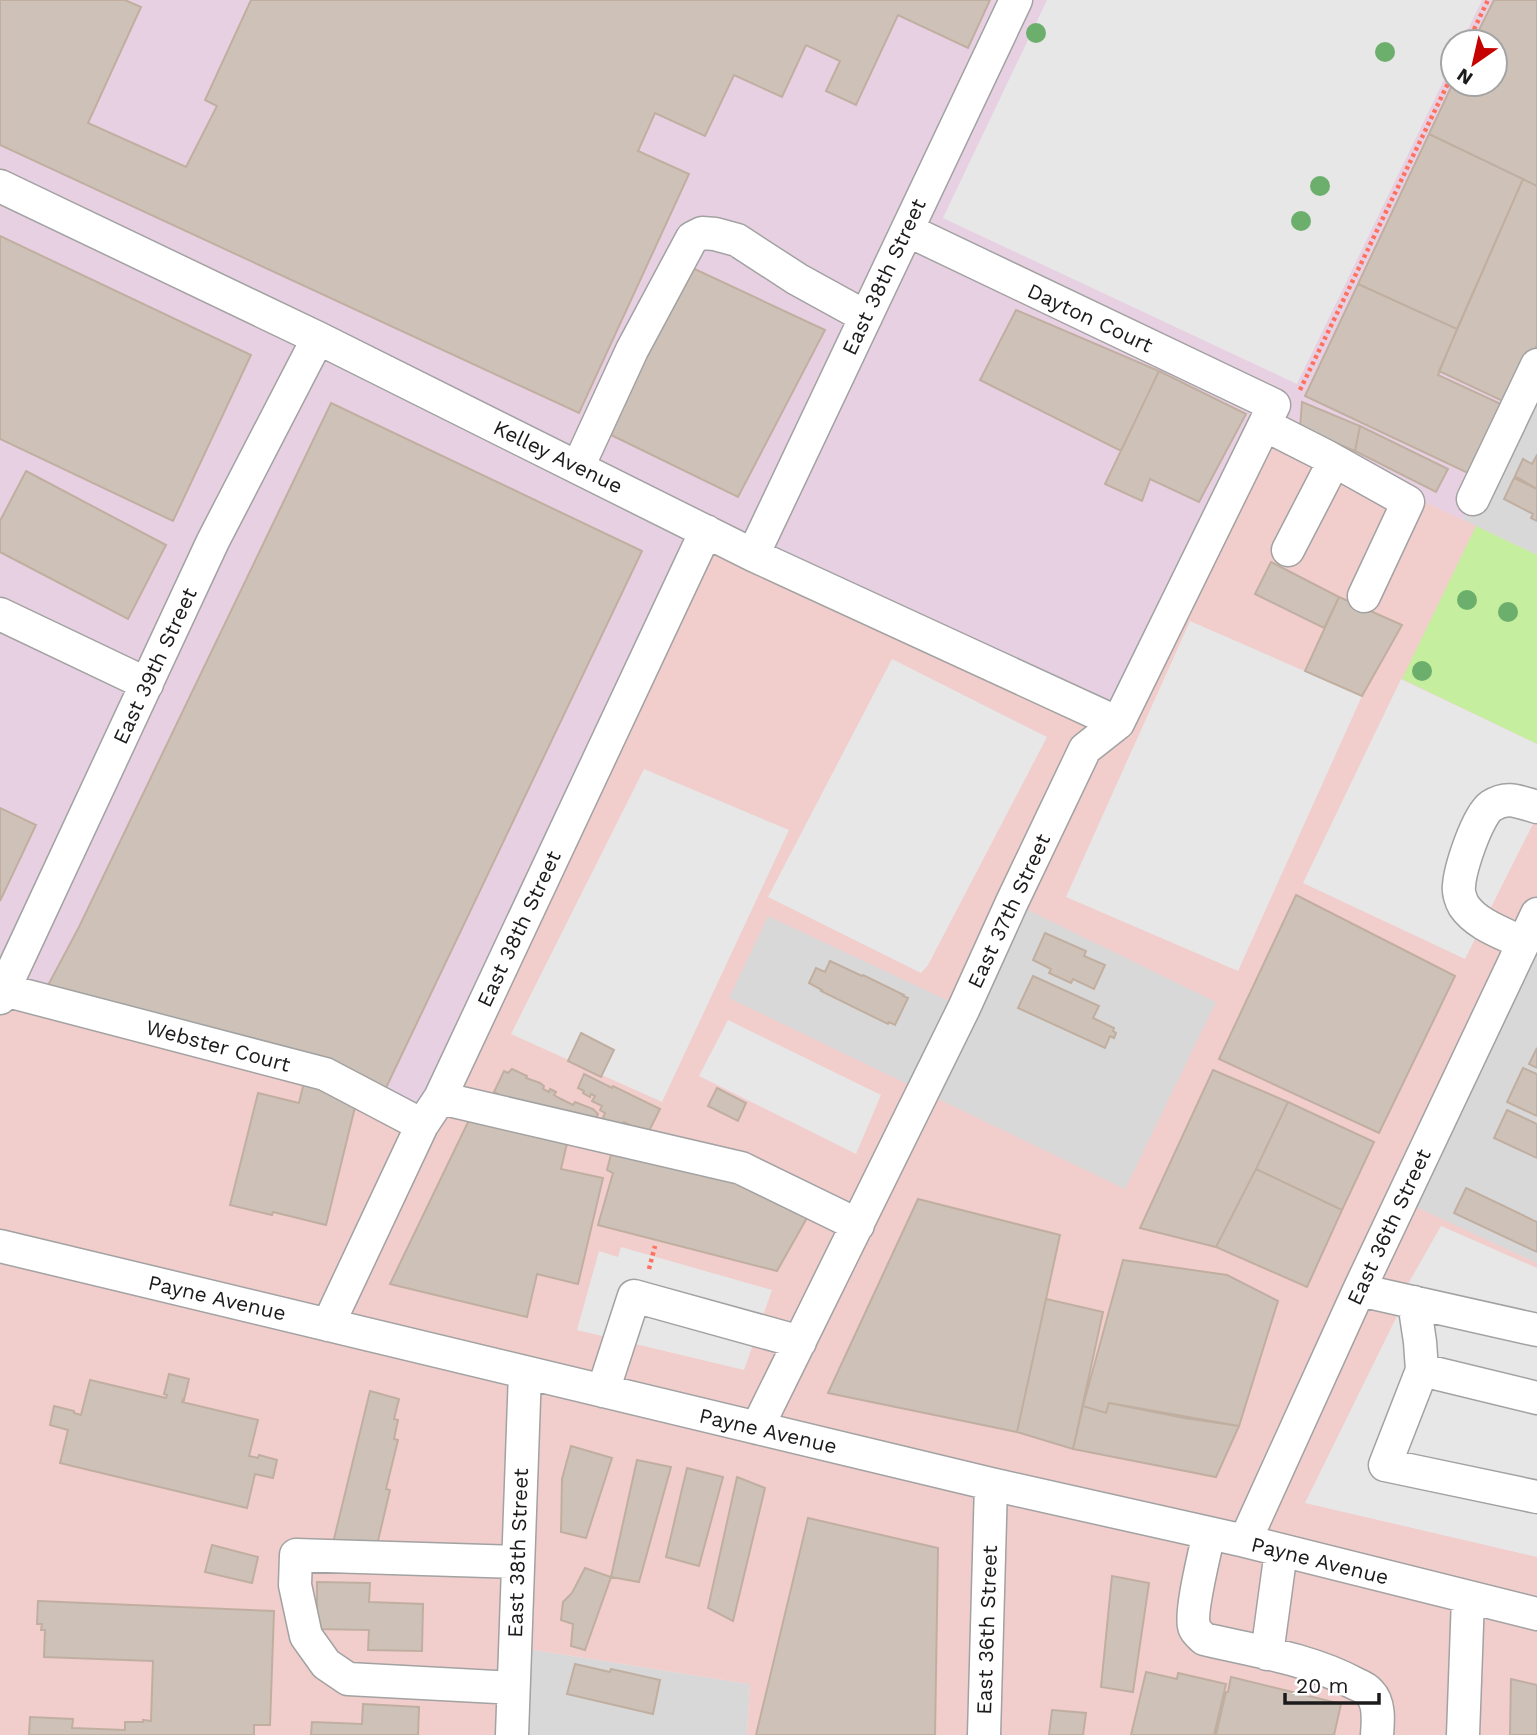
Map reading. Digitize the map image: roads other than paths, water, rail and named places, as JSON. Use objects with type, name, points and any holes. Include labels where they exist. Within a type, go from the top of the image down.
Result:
[{"type":"street","name":"East 38th Street","points":[[754,555],[1016,0]]},
{"type":"street","name":"Kelley Avenue","points":[[0,186],[318,338],[754,555],[1118,723]]},
{"type":"street","name":"Dayton Court","points":[[906,230],[1280,407],[1334,461],[1408,502],[1364,596]]},
{"type":"street","points":[[578,467],[632,350],[670,278],[692,239],[702,233],[737,240],[797,279],[866,317]]},
{"type":"street","name":"East 39th Street","points":[[2,994],[213,541],[318,338]]},
{"type":"street","points":[[1473,499],[1537,365]]},
{"type":"street","name":"East 37th Street","points":[[757,1428],[964,1008],[1085,749],[1118,723],[1280,407]]},
{"type":"street","points":[[1288,551],[1334,461]]},
{"type":"street","name":"East 38th Street","points":[[328,1325],[422,1125],[440,1098],[706,531]]},
{"type":"street","points":[[0,614],[147,684]]},
{"type":"street","points":[[1523,943],[1474,918],[1462,904],[1458,888],[1466,854],[1479,822],[1489,807],[1510,799],[1537,807]]},
{"type":"street","name":"East 36th Street","points":[[1245,1541],[1359,1290],[1537,914]]},
{"type":"street","name":"Webster Court","points":[[2,994],[325,1074],[422,1125]]},
{"type":"street","points":[[440,1098],[741,1168],[858,1225]]},
{"type":"street","name":"Payne Avenue","points":[[0,1246],[991,1484],[1245,1541],[1537,1614]]},
{"type":"street","points":[[1359,1290],[1537,1331]]},
{"type":"street","points":[[603,1391],[634,1296],[800,1342]]},
{"type":"street","points":[[1413,1302],[1422,1370],[1385,1465],[1537,1497]]},
{"type":"street","points":[[1422,1370],[1537,1398]]},
{"type":"street","name":"East 38th Street","points":[[512,1735],[525,1372]]},
{"type":"street","name":"East 36th Street","points":[[984,1735],[991,1484]]},
{"type":"street","points":[[1209,1533],[1194,1610],[1193,1625],[1198,1633],[1204,1639],[1336,1673],[1371,1693],[1376,1703],[1377,1735]]},
{"type":"street","points":[[1266,1654],[1282,1551]]},
{"type":"street","points":[[513,1688],[348,1679],[326,1664],[306,1636],[295,1585],[296,1555],[518,1562]]},
{"type":"street","points":[[1463,1735],[1468,1598]]}]
